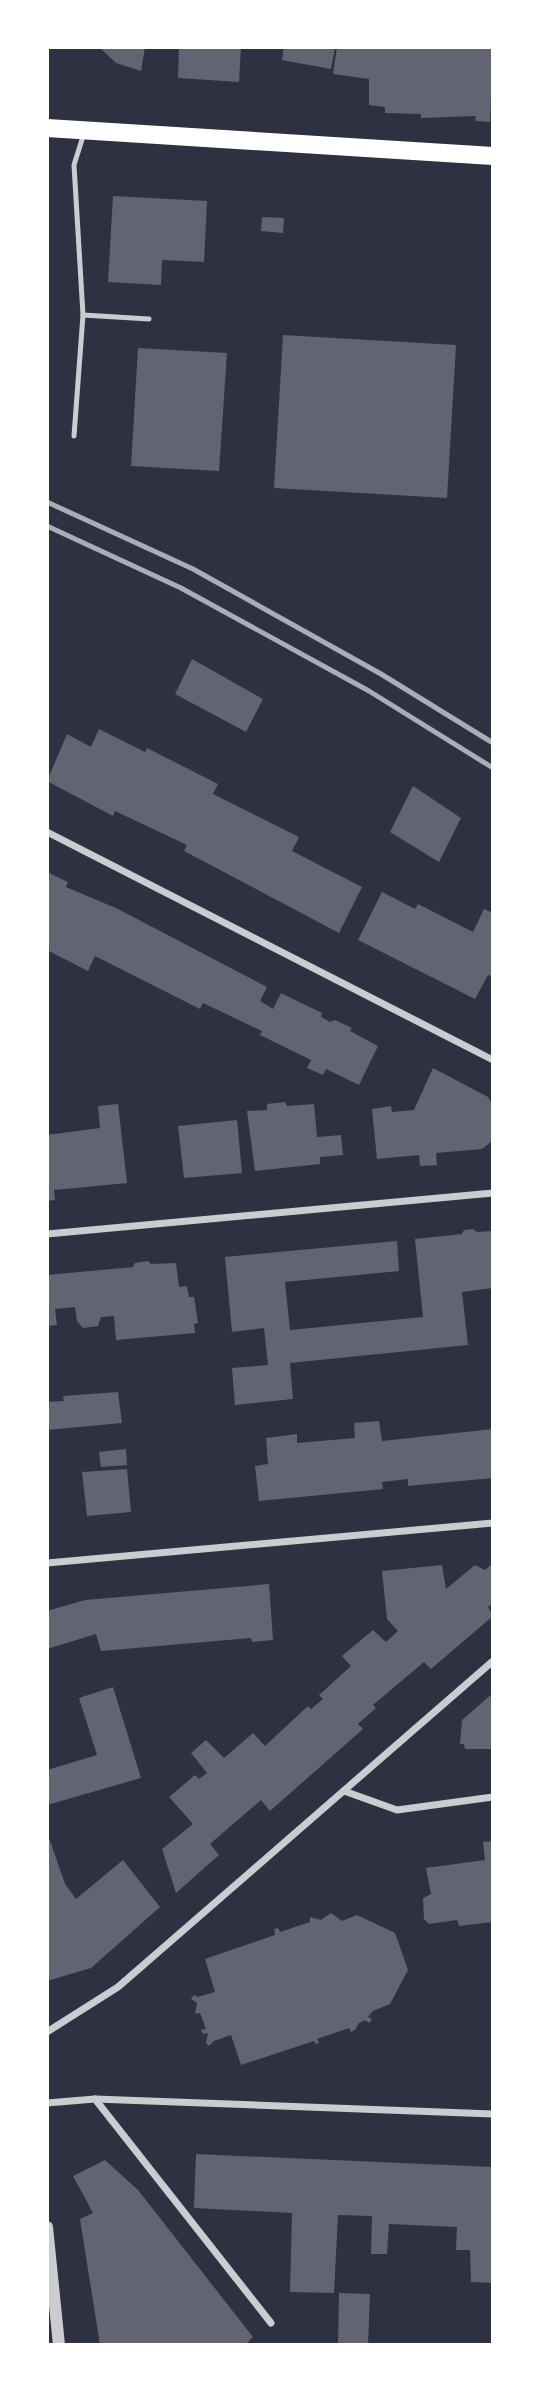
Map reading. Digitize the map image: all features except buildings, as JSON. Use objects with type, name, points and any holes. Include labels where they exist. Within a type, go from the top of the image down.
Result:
[{"type":"main road","points":[[47,128],[493,156]]},
{"type":"street","points":[[47,832],[493,1059]]},
{"type":"street","points":[[47,1234],[493,1193]]},
{"type":"street","points":[[47,1563],[493,1523]]},
{"type":"street","points":[[47,2032],[118,1987],[493,1661]]},
{"type":"street","points":[[344,1791],[397,1810],[493,1797]]},
{"type":"street","points":[[47,2103],[95,2099],[493,2114]]},
{"type":"street","points":[[95,2099],[271,2323]]},
{"type":"street","points":[[47,2227],[59,2345]]},
{"type":"lane","points":[[75,436],[83,315],[75,165],[84,130]]},
{"type":"lane","points":[[83,315],[149,319]]},
{"type":"railway","points":[[47,502],[193,569],[381,674],[493,743]]},
{"type":"railway","points":[[47,526],[181,588],[369,691],[493,768]]}]
